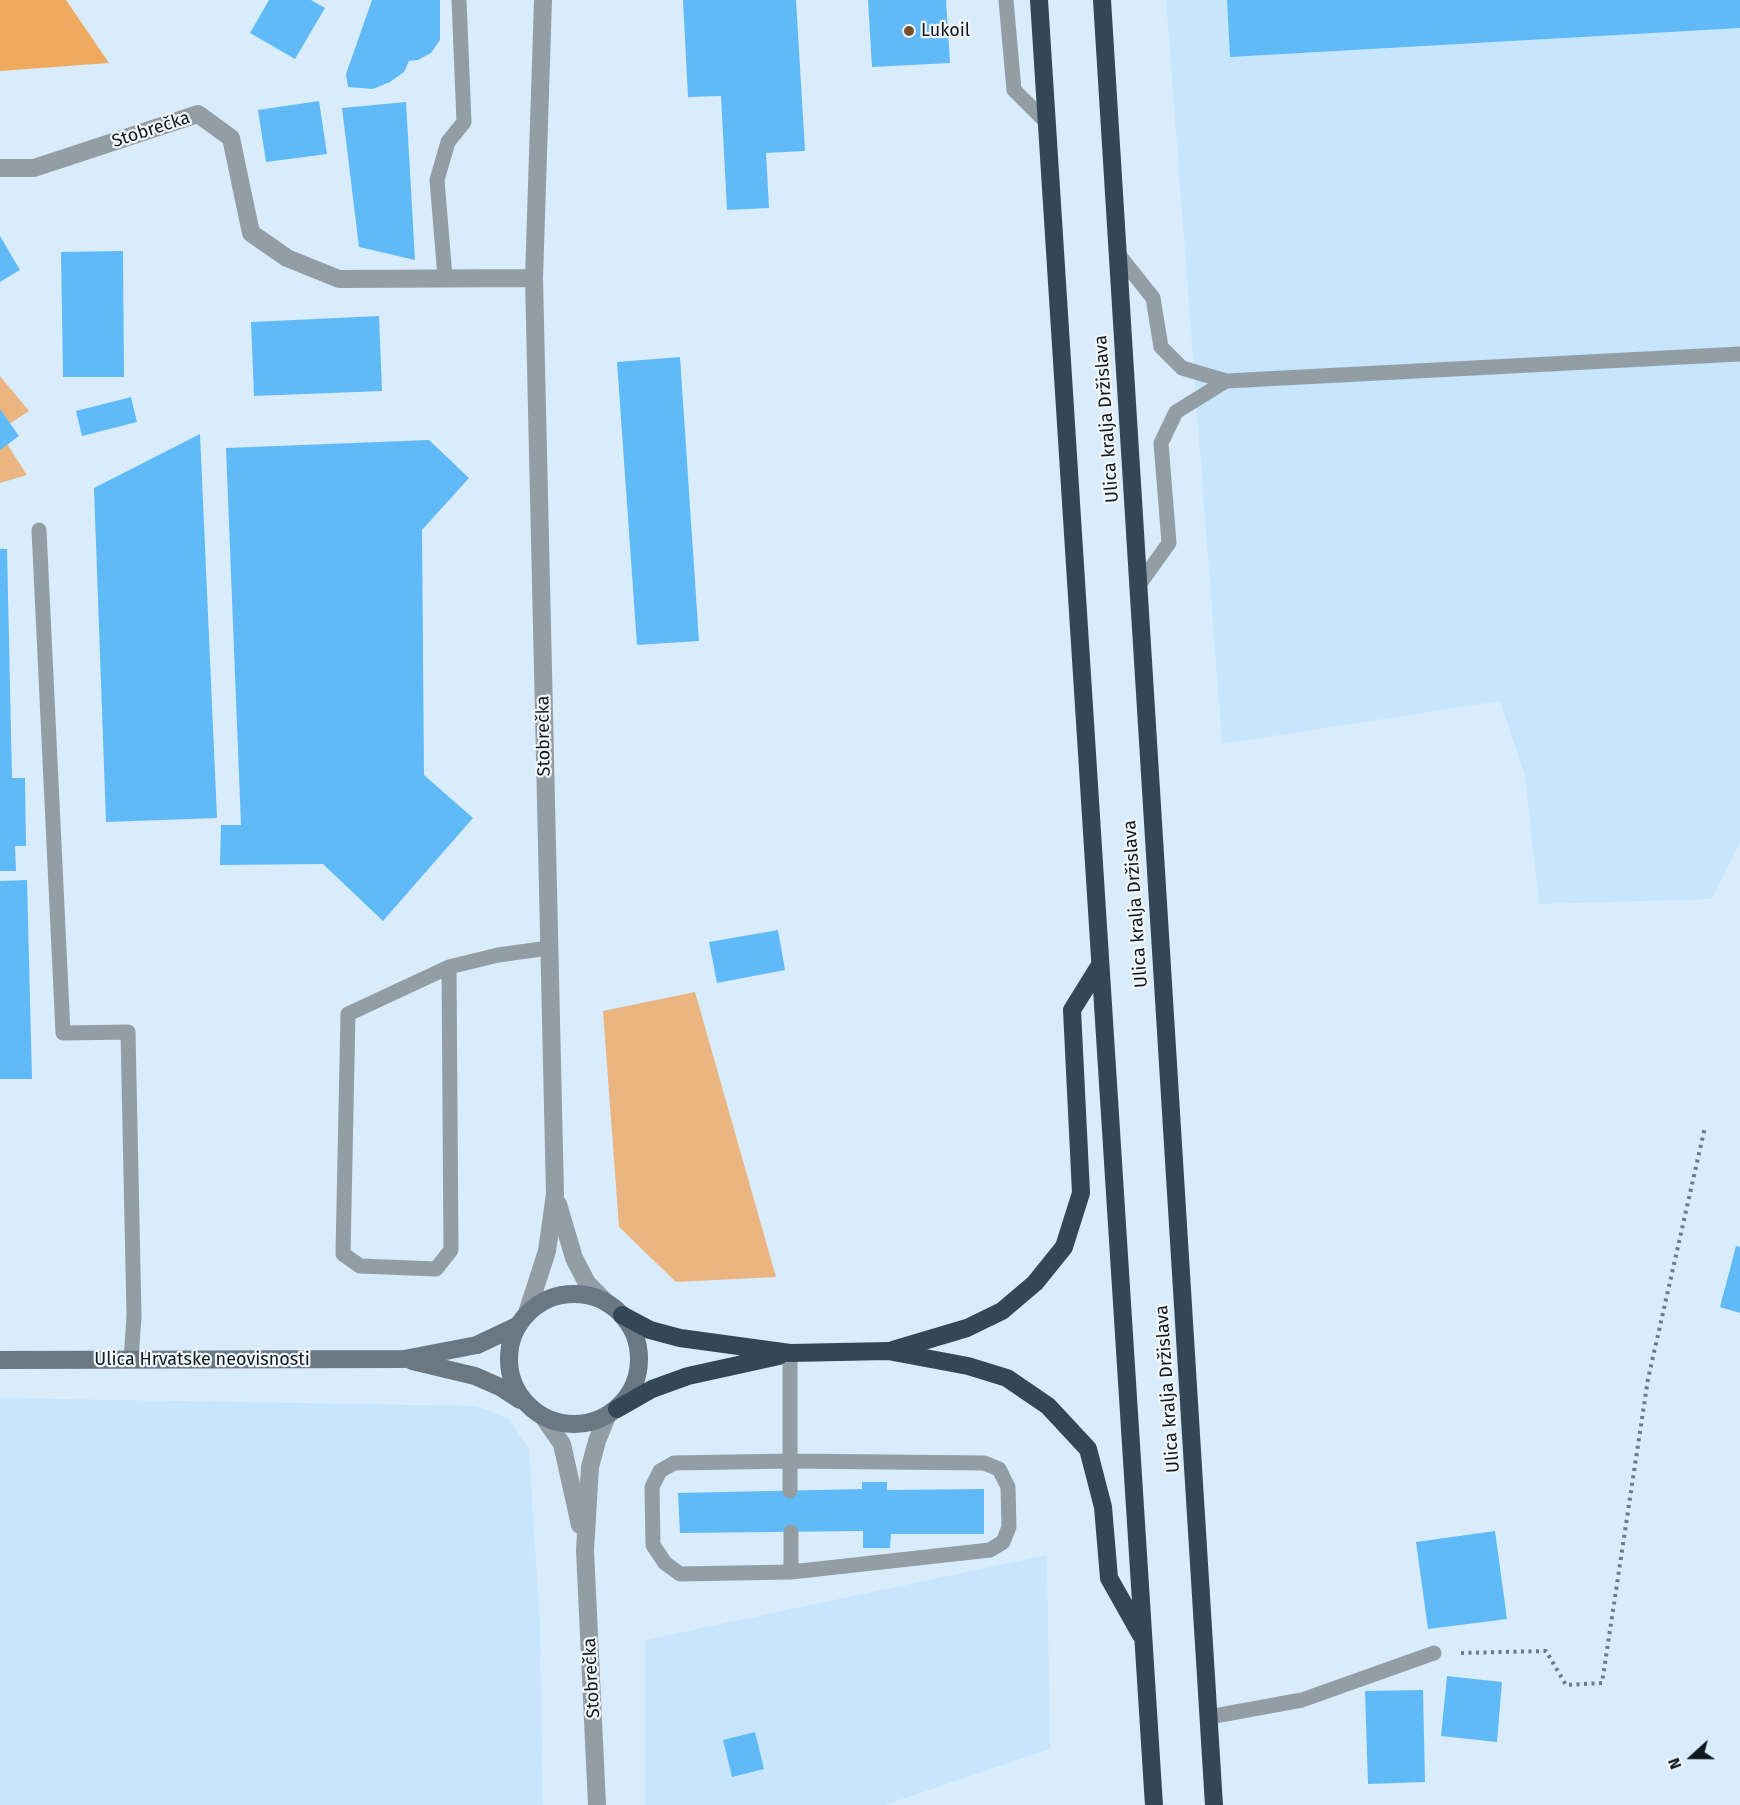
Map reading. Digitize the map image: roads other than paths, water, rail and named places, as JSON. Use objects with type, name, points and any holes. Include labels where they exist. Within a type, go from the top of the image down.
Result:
[{"type":"highway","points":[[1039,0],[1154,1805]]},
{"type":"highway","name":"Ulica kralja Držislava","points":[[1102,0],[1171,1131],[1189,1368],[1214,1805]]},
{"type":"highway","points":[[888,1351],[967,1329],[1002,1311],[1035,1283],[1064,1247],[1081,1193],[1072,1010],[1100,965]]},
{"type":"highway","points":[[622,1315],[650,1330],[680,1338],[790,1353],[888,1351],[968,1366],[1007,1378],[1048,1406],[1088,1449],[1103,1507],[1109,1578],[1143,1639]]},
{"type":"highway","points":[[612,1412],[652,1389],[688,1376],[790,1353]]},
{"type":"street","name":"Stobrečka","points":[[522,1319],[547,1251],[555,1194],[534,278],[543,0]]},
{"type":"street","name":"Stobrečka","points":[[0,168],[34,168],[198,114],[231,138],[251,233],[287,258],[339,279],[534,278]]},
{"type":"street","name":"Stobrečka","points":[[555,1194],[574,1258],[587,1283],[607,1303]]},
{"type":"street","points":[[565,1294],[586,1295],[607,1303],[622,1315],[633,1332],[639,1352],[638,1373],[630,1393],[612,1412],[587,1423],[565,1424],[544,1418],[527,1405],[514,1388],[509,1367],[509,1346],[522,1319],[544,1300],[565,1294]]},
{"type":"street","name":"Ulica Hrvatske neovisnosti","points":[[0,1360],[404,1359],[477,1345],[522,1319]]},
{"type":"street","name":"Ulica Hrvatske neovisnosti","points":[[404,1359],[475,1376],[500,1387],[527,1405]]},
{"type":"street","name":"Stobrečka","points":[[597,1805],[585,1550],[590,1467],[597,1441],[612,1412]]},
{"type":"street","name":"Stobrečka","points":[[544,1418],[564,1453],[585,1550]]},
{"type":"lane","points":[[445,277],[437,180],[448,142],[464,122],[459,0]]},
{"type":"lane","points":[[1006,0],[1014,90],[1047,123]]},
{"type":"lane","points":[[1118,255],[1153,298],[1161,347],[1182,368],[1226,381],[1740,354]]},
{"type":"lane","points":[[1139,585],[1169,543],[1161,442],[1176,412],[1226,381]]},
{"type":"lane","points":[[39,530],[63,1033],[128,1032],[134,1316],[131,1360]]},
{"type":"lane","points":[[449,967],[451,1250],[436,1269],[360,1266],[343,1254],[348,1014],[449,967],[498,955],[549,948]]},
{"type":"lane","points":[[790,1353],[790,1491]]},
{"type":"lane","points":[[790,1461],[984,1463],[999,1469],[1008,1486],[1009,1527],[1003,1542],[990,1550],[791,1572],[680,1574],[665,1563],[653,1545],[652,1487],[660,1471],[674,1463],[790,1461]]},
{"type":"lane","points":[[791,1532],[791,1572]]},
{"type":"lane","points":[[1209,1717],[1302,1700],[1434,1653]]},
{"type":"place","name":"Lukoil","points":[[909,31]]}]
